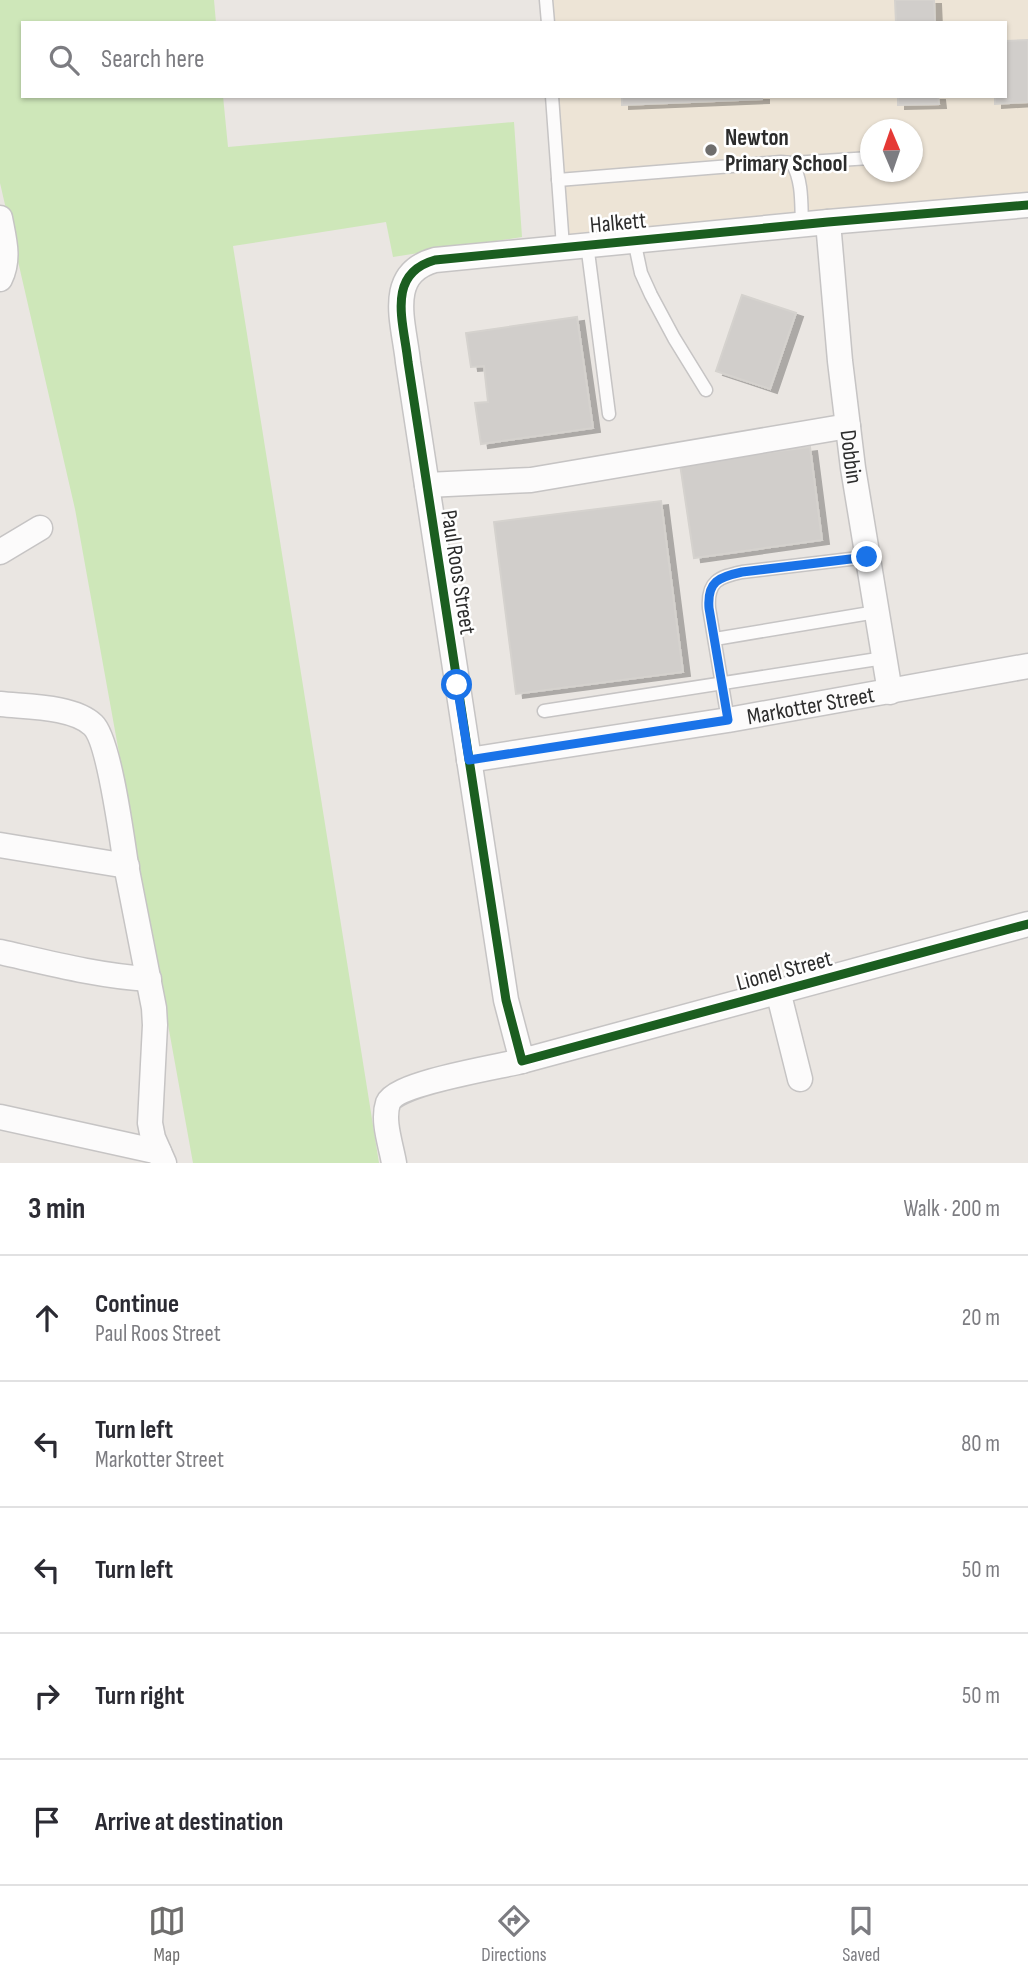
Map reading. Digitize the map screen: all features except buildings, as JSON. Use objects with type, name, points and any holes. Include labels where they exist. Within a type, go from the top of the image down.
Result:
[{"type":"street","name":"Halkett","points":[[414,270],[435,260],[1028,205]]},
{"type":"street","points":[[0,218],[6,247],[6,262],[0,279]]},
{"type":"street","name":"Dobbin","points":[[828,222],[840,361],[853,468],[890,692]]},
{"type":"street","name":"Paul Roos Street","points":[[414,270],[403,285],[400,297],[506,1000],[522,1061]]},
{"type":"street","points":[[427,485],[531,480],[848,426]]},
{"type":"street","points":[[0,552],[40,528]]},
{"type":"street","name":"Markotter Street","points":[[469,760],[728,720],[1028,666]]},
{"type":"street","points":[[0,704],[68,713],[82,717],[98,731],[112,782],[154,1008],[150,1123],[153,1139],[162,1157]]},
{"type":"street","points":[[0,845],[127,866]]},
{"type":"street","name":"Lionel Street","points":[[522,1061],[1028,924]]},
{"type":"street","points":[[0,952],[87,971],[149,979]]},
{"type":"street","points":[[778,991],[800,1079]]},
{"type":"street","points":[[394,1163],[387,1124],[387,1110],[393,1095],[414,1086],[522,1061]]},
{"type":"street","points":[[0,1118],[162,1157]]},
{"type":"lane","points":[[546,0],[548,21]]},
{"type":"lane","points":[[552,98],[558,180],[575,246],[609,414]]},
{"type":"lane","points":[[558,180],[781,162],[860,159]]},
{"type":"lane","points":[[792,163],[797,171],[802,225]]},
{"type":"lane","points":[[635,240],[641,273],[651,295],[706,390]]},
{"type":"lane","points":[[728,720],[708,597],[716,580],[742,572],[867,557]]},
{"type":"lane","points":[[715,639],[876,612]]},
{"type":"lane","points":[[544,711],[884,658]]},
{"type":"shaded area","name":"Newton Primary School","points":[[542,0],[1028,0],[1028,209],[560,260],[549,98],[1007,98],[1007,21],[543,21]]},
{"type":"green space","points":[[0,0],[214,0],[216,21],[21,21],[21,98],[223,98],[228,147],[514,122],[522,237],[393,257],[386,222],[233,246],[379,1163],[193,1163],[75,509],[0,183]]},
{"type":"cycle path","points":[[1028,205],[435,260],[419,267],[409,276],[403,288],[401,302],[506,1000],[522,1061],[1028,924]]},
{"type":"place","name":"Newton Primary School","points":[[711,150]]},
{"type":"route","points":[[457,685],[469,760],[728,720],[708,597],[716,580],[742,572],[867,557]]}]
